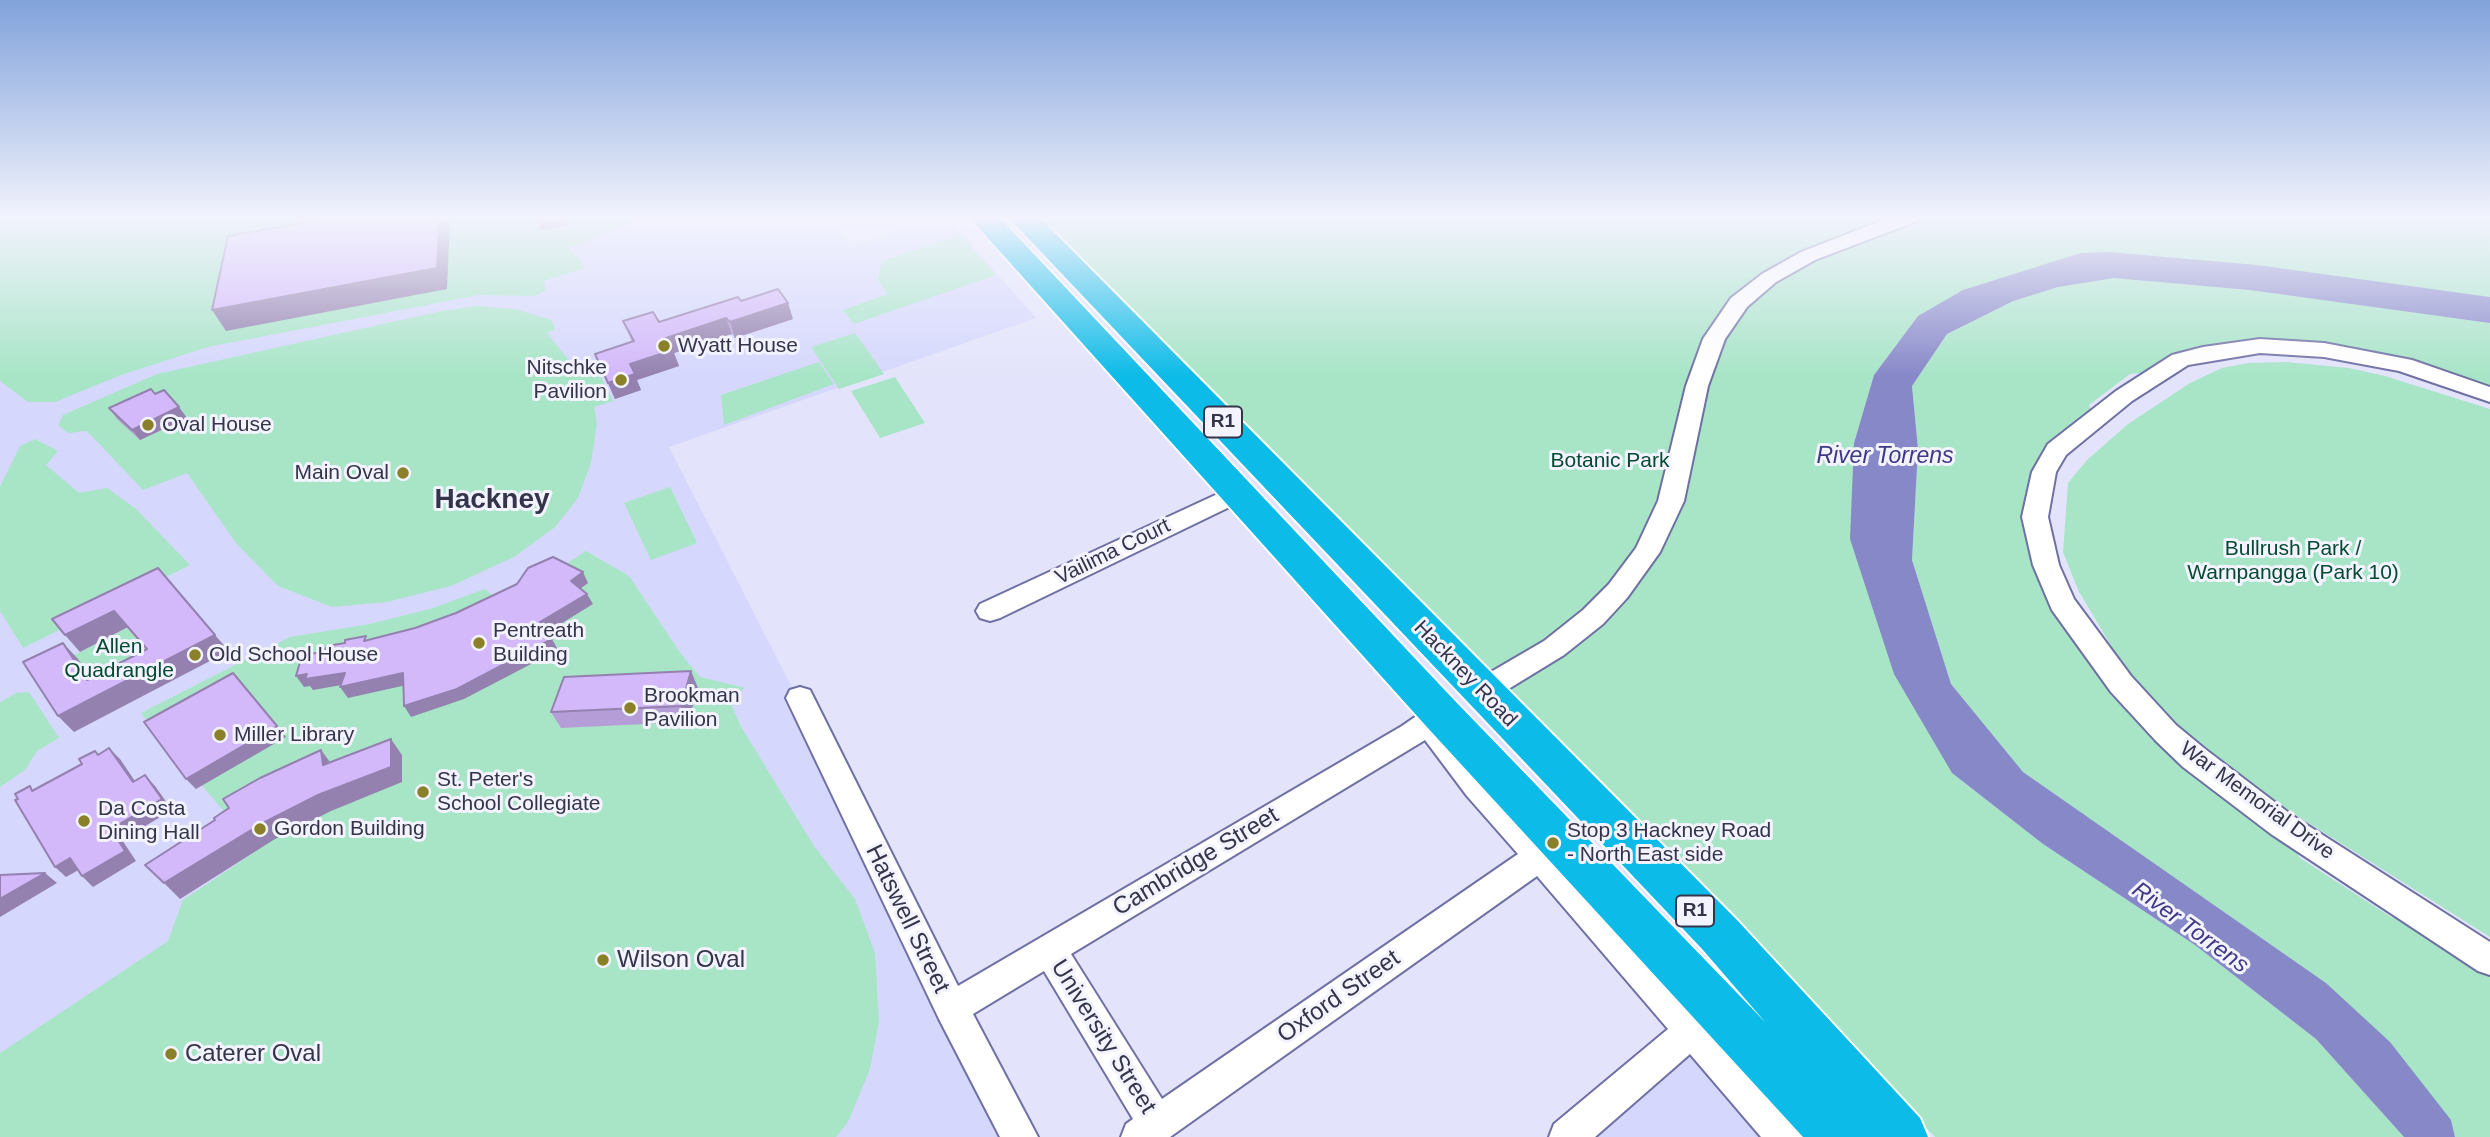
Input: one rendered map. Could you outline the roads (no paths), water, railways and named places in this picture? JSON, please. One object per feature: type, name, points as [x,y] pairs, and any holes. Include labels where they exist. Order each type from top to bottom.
[{"type":"highway","name":"Hackney Road","points":[[1032,270],[1237,493],[1435,719],[1635,920],[1839,1137]]},
{"type":"highway","name":"Hackney Road","points":[[1074,270],[1720,935],[1900,1137]]},
{"type":"highway","points":[[1237,493],[1239,439]]},
{"type":"highway","points":[[1635,920],[1677,893]]},
{"type":"street","points":[[1482,691],[1554,648],[1593,617],[1618,591],[1647,552],[1671,501],[1697,386],[1714,339],[1739,303],[1783,270]]},
{"type":"street","name":"War Memorial Drive","points":[[2490,395],[2404,365],[2324,349],[2260,346],[2180,360],[2124,396],[2057,450],[2045,472],[2035,517],[2046,565],[2062,603],[2120,684],[2166,733],[2194,758],[2282,825],[2490,960]]},
{"type":"street","name":"Vailima Court","points":[[990,611],[1237,493]]},
{"type":"street","name":"Hatswell Street","points":[[800,698],[951,1008],[1020,1137]]},
{"type":"street","name":"Hackney Road","points":[[1435,719],[1478,787],[1690,1032],[1785,1137]]},
{"type":"street","name":"Cambridge Street","points":[[951,1008],[1435,719]]},
{"type":"street","name":"Oxford Street","points":[[1148,1131],[1539,857]]},
{"type":"street","name":"University Street","points":[[1049,949],[1148,1131]]},
{"type":"street","points":[[1567,1137],[1690,1032]]},
{"type":"water","name":"River Torrens","points":[[2027,270],[2294,270],[2490,297],[2490,323],[2250,290],[2114,278],[2058,287],[2013,301],[1947,334],[1912,386],[1918,449],[1912,560],[1951,684],[2023,772],[2326,983],[2390,1042],[2451,1120],[2455,1137],[2404,1137],[2316,1039],[2195,945],[2043,844],[1952,773],[1894,674],[1850,539],[1854,443],[1874,375],[1918,316],[1963,290]]},
{"type":"place","name":"Wyatt House","points":[[664,346]]},
{"type":"place","name":"Nitschke Pavilion","points":[[621,380]]},
{"type":"place","name":"Oval House","points":[[148,425]]},
{"type":"place","name":"Main Oval","points":[[403,473]]},
{"type":"place","name":"Pentreath Building","points":[[479,643]]},
{"type":"place","name":"Old School House","points":[[195,655]]},
{"type":"place","name":"Brookman Pavilion","points":[[630,708]]},
{"type":"place","name":"Miller Library","points":[[220,735]]},
{"type":"place","name":"St. Peter's School Collegiate","points":[[423,792]]},
{"type":"place","name":"Da Costa Dining Hall","points":[[84,821]]},
{"type":"place","name":"Gordon Building","points":[[260,829]]},
{"type":"place","name":"Stop 3 Hackney Road - North East side","points":[[1553,843]]},
{"type":"place","name":"Wilson Oval","points":[[603,960]]},
{"type":"place","name":"Caterer Oval","points":[[171,1054]]},
{"type":"district","name":"Hackney","points":[[492,500]]},
{"type":"park label","name":"Botanic Park","points":[[1610,461]]},
{"type":"park label","name":"Bullrush Park / Warnpangga (Park 10)","points":[[2293,561]]},
{"type":"park label","name":"Allen Quadrangle","points":[[119,659]]}]
